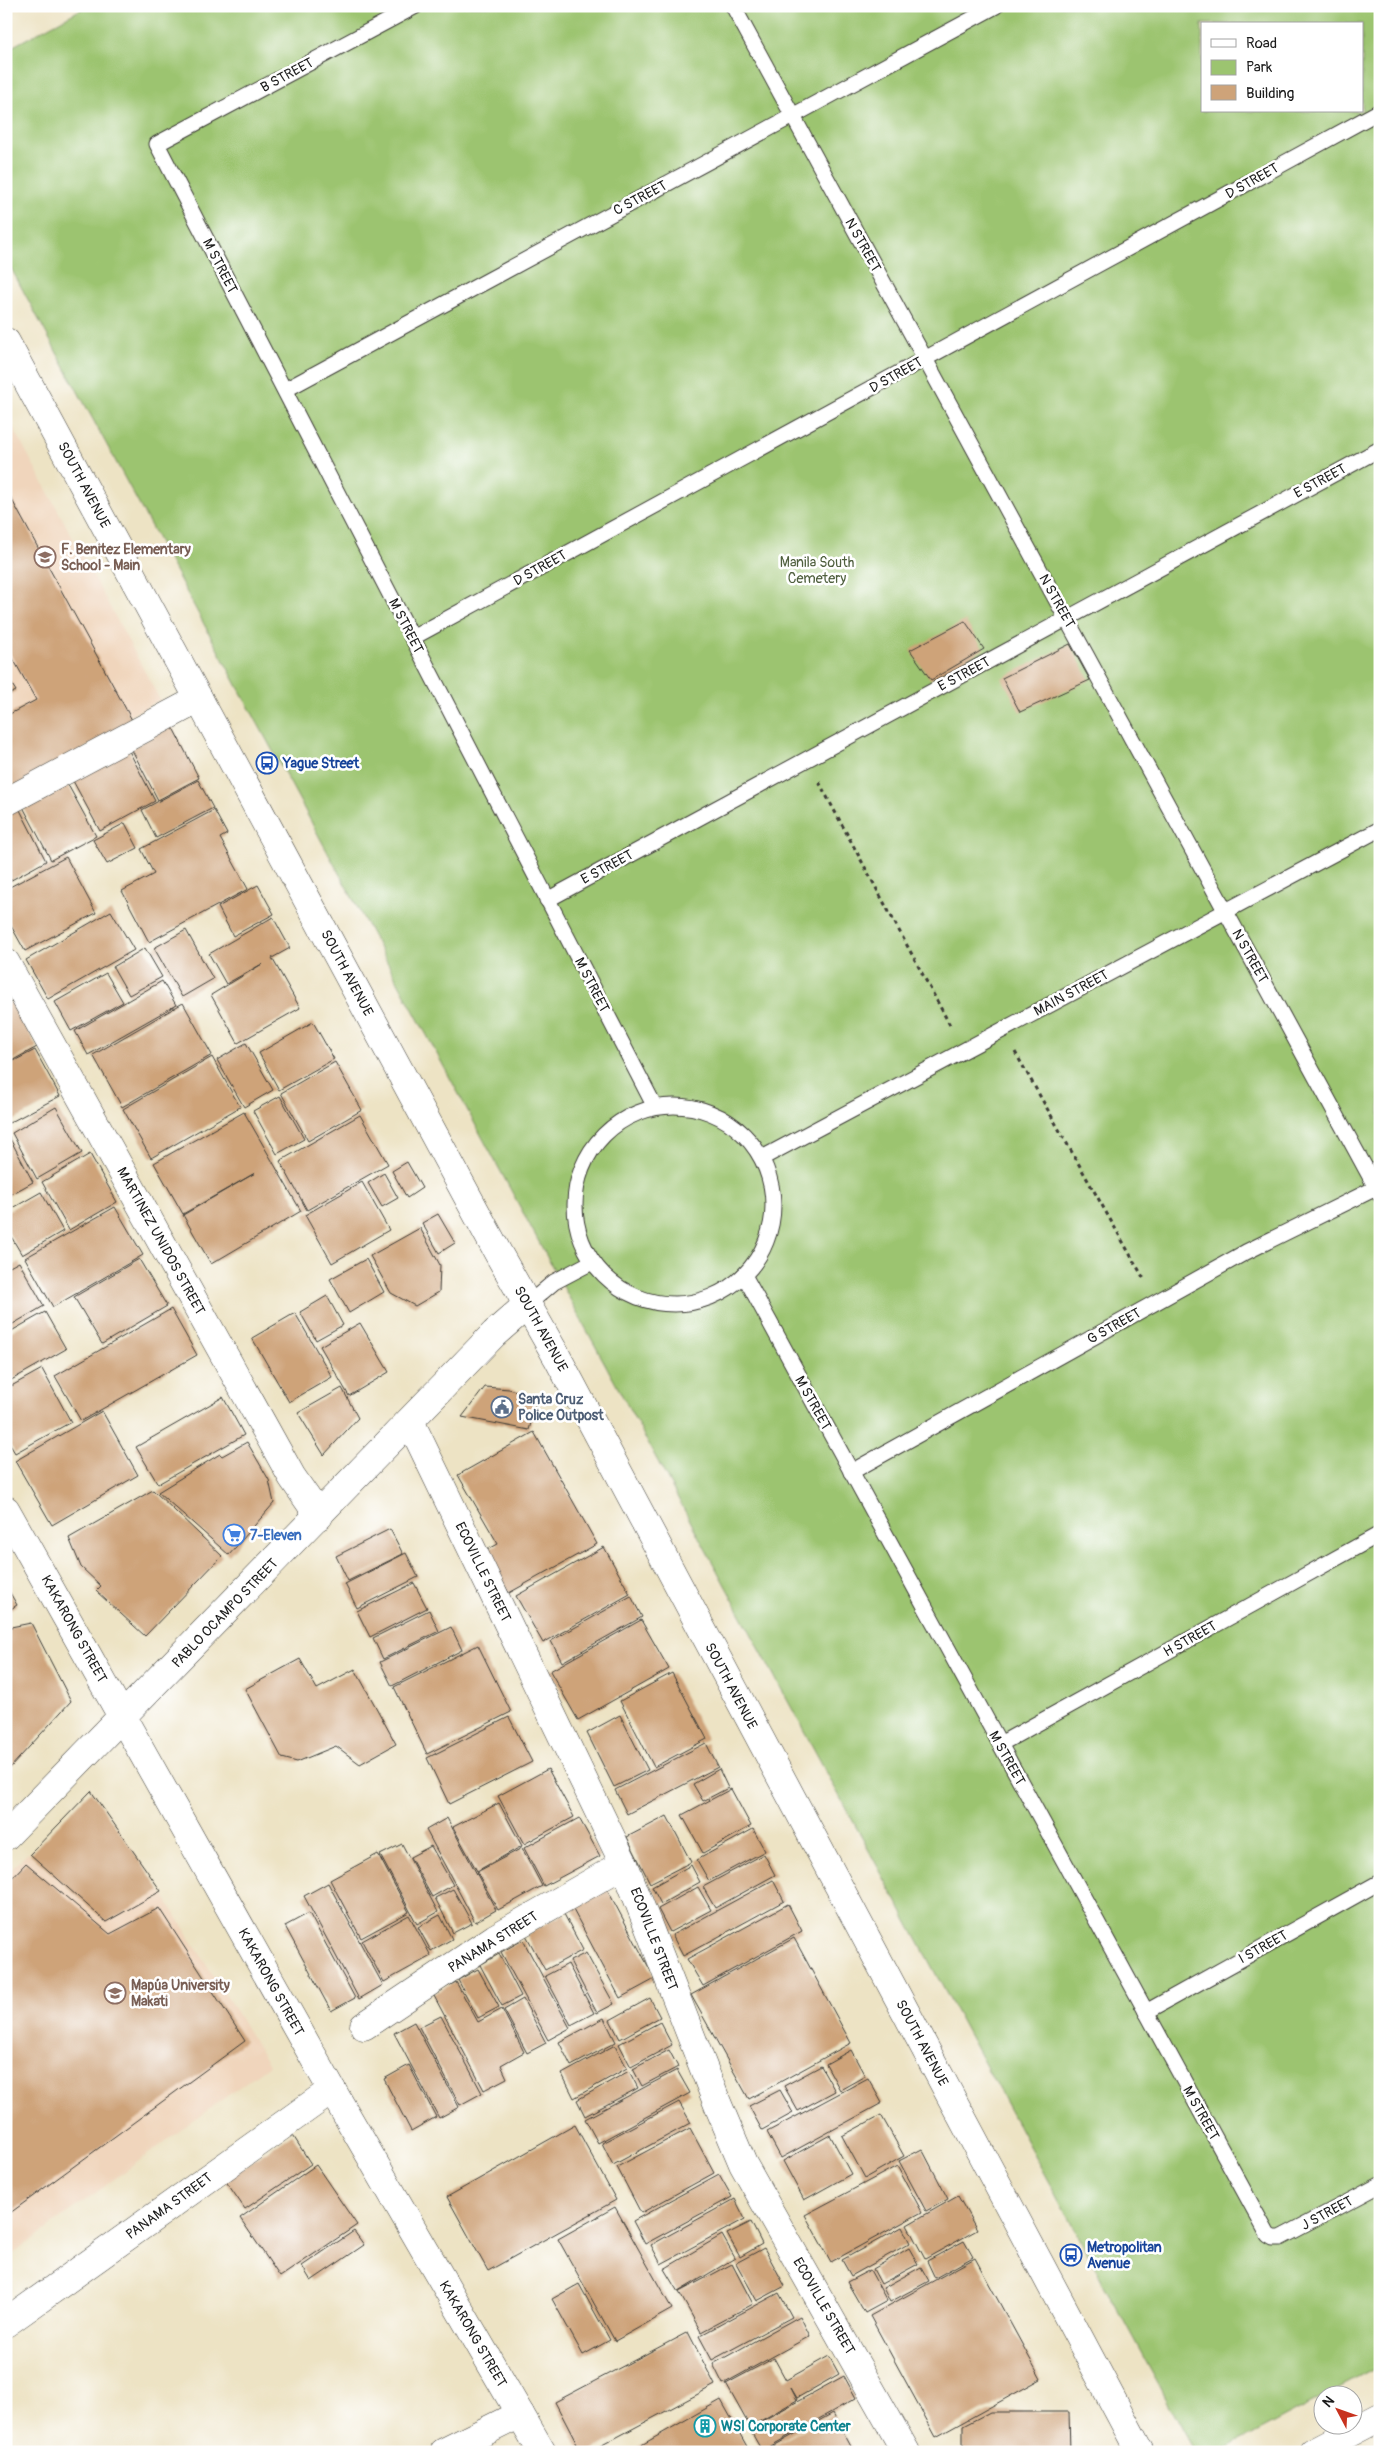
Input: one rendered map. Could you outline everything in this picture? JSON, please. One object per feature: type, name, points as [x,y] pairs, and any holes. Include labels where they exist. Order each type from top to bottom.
[{"type":"street","name":"SOUTH AVENUE","points":[[6,342],[527,1305],[557,1357],[1140,2452]]},
{"type":"street","points":[[6,802],[199,699]]},
{"type":"street","name":"MARTINEZ UNIDOS STREET","points":[[6,963],[292,1477],[320,1516]]},
{"type":"street","name":"PABLO OCAMPO STREET","points":[[6,1836],[320,1516],[494,1334],[527,1305]]},
{"type":"street","name":"ECOVILLE STREET","points":[[410,1421],[624,1864],[743,2164],[906,2452]]},
{"type":"street","name":"KAKARONG STREET","points":[[6,1510],[332,2090],[542,2452]]},
{"type":"street","name":"PANAMA STREET","points":[[364,2026],[495,1938],[624,1864]]},
{"type":"street","name":"PANAMA STREET","points":[[6,2323],[332,2090]]},
{"type":"street","points":[[444,2452],[520,2414]]},
{"type":"street","points":[[1320,2450],[1380,2416]]},
{"type":"lane","name":"B STREET","points":[[157,144],[416,6]]},
{"type":"lane","name":"N STREET","points":[[733,6],[1378,1189]]},
{"type":"lane","name":"C STREET","points":[[284,390],[996,6]]},
{"type":"lane","name":"D STREET","points":[[412,638],[1380,112]]},
{"type":"lane","name":"M STREET","points":[[157,144],[655,1108]]},
{"type":"lane","name":"E STREET","points":[[547,900],[1380,449]]},
{"type":"lane","name":"MAIN STREET","points":[[762,1158],[1380,829]]},
{"type":"lane","points":[[686,1106],[716,1115],[743,1132],[762,1158],[772,1188],[772,1219],[762,1250],[744,1275],[720,1292],[693,1302],[664,1304],[636,1297],[612,1282],[592,1262],[578,1232],[575,1199],[582,1168],[599,1140],[624,1119],[655,1108],[686,1106]]},
{"type":"lane","name":"G STREET","points":[[851,1472],[1246,1252],[1378,1189]]},
{"type":"lane","points":[[527,1305],[554,1282],[592,1262]]},
{"type":"lane","name":"M STREET","points":[[744,1275],[1262,2225],[1273,2238]]},
{"type":"lane","name":"H STREET","points":[[1000,1744],[1380,1534]]},
{"type":"lane","name":"I STREET","points":[[1146,2012],[1380,1882]]},
{"type":"lane","name":"J STREET","points":[[1273,2238],[1280,2238],[1380,2185]]},
{"type":"path","points":[[807,759],[964,1050]]},
{"type":"path","points":[[1002,1030],[1157,1302]]},
{"type":"shaded area","name":"F. Benitez Elementary School - Main","points":[[6,414],[160,700],[6,782]]},
{"type":"shaded area","name":"Mapúa University Makati","points":[[28,1853],[106,1922],[161,1891],[269,2065],[6,2259],[6,1874]]},
{"type":"green space","name":"Manila South Cemetery","points":[[87,6],[1380,6],[1380,2366],[1343,2386],[1314,2386],[1314,2401],[1219,2452],[1195,2452],[6,259],[6,50]]},
{"type":"building","name":"F. Benitez Elementary School - Main","points":[[6,489],[133,722],[6,792],[6,716],[36,700],[6,646]]},
{"type":"building","points":[[965,621],[984,649],[931,680],[910,650]]},
{"type":"building","points":[[1070,644],[1090,680],[1020,712],[1002,678]]},
{"type":"building","points":[[6,675],[16,691],[6,696]]},
{"type":"building","points":[[172,726],[199,778],[158,800],[131,748]]},
{"type":"building","points":[[128,749],[155,801],[100,831],[72,779]]},
{"type":"building","points":[[198,780],[213,808],[156,838],[142,810]]},
{"type":"building","points":[[67,783],[96,836],[51,860],[23,807]]},
{"type":"building","points":[[18,806],[46,861],[6,883],[6,812]]},
{"type":"building","points":[[214,810],[227,834],[220,838],[248,889],[149,942],[122,891],[154,874],[141,849]]},
{"type":"building","points":[[125,823],[138,848],[107,864],[93,840]]},
{"type":"building","points":[[66,857],[96,913],[25,951],[6,917],[6,889]]},
{"type":"building","points":[[258,885],[274,914],[233,936],[218,907]]},
{"type":"building","points":[[111,911],[134,950],[48,999],[26,960]]},
{"type":"building","points":[[273,917],[290,948],[272,958],[300,1008],[238,1043],[211,995],[262,964],[226,984],[209,954]]},
{"type":"building","points":[[186,930],[213,979],[182,997],[154,948]]},
{"type":"building","points":[[145,948],[162,977],[129,995],[113,967]]},
{"type":"building","points":[[106,973],[123,1002],[71,1031],[55,1002]]},
{"type":"building","points":[[162,981],[176,1005],[88,1055],[75,1031]]},
{"type":"building","points":[[12,1002],[37,1047],[6,1064],[6,1005]]},
{"type":"building","points":[[183,1003],[212,1055],[122,1107],[93,1055]]},
{"type":"building","points":[[313,1022],[334,1059],[279,1090],[259,1053]]},
{"type":"building","points":[[246,1043],[273,1090],[244,1107],[217,1060]]},
{"type":"building","points":[[35,1050],[60,1096],[9,1123],[6,1118],[6,1065]]},
{"type":"building","points":[[212,1057],[240,1107],[151,1158],[123,1109]]},
{"type":"building","points":[[335,1062],[362,1110],[308,1141],[281,1093]]},
{"type":"building","points":[[280,1096],[304,1139],[277,1154],[253,1111]]},
{"type":"building","points":[[56,1107],[82,1153],[37,1179],[12,1133]]},
{"type":"building","points":[[244,1112],[301,1211],[211,1264],[183,1215],[255,1173],[183,1214],[154,1163]]},
{"type":"building","points":[[360,1115],[388,1164],[307,1210],[280,1161]]},
{"type":"building","points":[[8,1135],[33,1182],[6,1197],[6,1136]]},
{"type":"building","points":[[90,1154],[117,1202],[69,1230],[42,1182]]},
{"type":"building","points":[[407,1162],[422,1188],[407,1198],[392,1171]]},
{"type":"building","points":[[384,1173],[398,1198],[382,1207],[368,1183]]},
{"type":"building","points":[[362,1182],[389,1230],[332,1263],[305,1215]]},
{"type":"building","points":[[41,1192],[63,1231],[22,1255],[6,1228],[6,1212]]},
{"type":"building","points":[[115,1207],[143,1255],[53,1307],[25,1258]]},
{"type":"building","points":[[438,1214],[455,1243],[439,1253],[422,1223]]},
{"type":"building","points":[[420,1228],[440,1265],[439,1292],[415,1306],[391,1293],[370,1256]]},
{"type":"building","points":[[139,1259],[167,1306],[102,1344],[74,1297]]},
{"type":"building","points":[[366,1259],[384,1292],[349,1313],[330,1279]]},
{"type":"building","points":[[19,1262],[44,1306],[6,1328],[6,1269]]},
{"type":"building","points":[[327,1296],[343,1325],[316,1340],[300,1312]]},
{"type":"building","points":[[171,1309],[197,1355],[81,1421],[55,1376]]},
{"type":"building","points":[[45,1312],[66,1349],[6,1383],[6,1334]]},
{"type":"building","points":[[295,1313],[332,1377],[289,1402],[252,1338]]},
{"type":"building","points":[[360,1323],[389,1372],[349,1396],[320,1346]]},
{"type":"building","points":[[42,1369],[71,1422],[15,1453],[6,1438],[6,1389]]},
{"type":"building","name":"Santa Cruz Police Outpost","points":[[485,1387],[509,1389],[538,1397],[529,1430],[462,1417]]},
{"type":"building","points":[[342,1388],[358,1418],[324,1455],[298,1413]]},
{"type":"building","points":[[223,1397],[244,1435],[158,1484],[136,1447]]},
{"type":"building","points":[[102,1411],[138,1475],[52,1525],[15,1461]]},
{"type":"building","points":[[534,1432],[597,1544],[509,1593],[485,1551],[498,1544],[458,1475]]},
{"type":"building","points":[[247,1442],[269,1480],[274,1503],[229,1555],[158,1492],[220,1454],[222,1456]]},
{"type":"building","points":[[153,1490],[222,1556],[145,1636],[96,1591],[101,1586],[81,1567],[69,1538]]},
{"type":"building","points":[[390,1529],[403,1554],[348,1581],[336,1556]]},
{"type":"building","points":[[604,1547],[630,1594],[543,1643],[516,1596]]},
{"type":"building","points":[[406,1553],[418,1577],[357,1608],[345,1584]]},
{"type":"building","points":[[414,1583],[427,1608],[370,1637],[357,1611]]},
{"type":"building","points":[[6,1586],[17,1605],[6,1612]]},
{"type":"building","points":[[631,1596],[642,1617],[562,1662],[551,1641]]},
{"type":"building","points":[[429,1610],[439,1631],[383,1659],[373,1638]]},
{"type":"building","points":[[641,1620],[669,1669],[578,1720],[550,1671]]},
{"type":"building","points":[[31,1623],[71,1701],[10,1768],[6,1765],[6,1628]]},
{"type":"building","points":[[451,1627],[462,1650],[392,1686],[380,1662]]},
{"type":"building","points":[[478,1645],[511,1712],[427,1754],[394,1687]]},
{"type":"building","points":[[300,1659],[317,1689],[355,1669],[396,1744],[360,1764],[336,1746],[297,1762],[282,1758],[245,1689]]},
{"type":"building","points":[[672,1673],[707,1739],[654,1767],[620,1701]]},
{"type":"building","points":[[620,1715],[648,1770],[614,1787],[587,1733]]},
{"type":"building","points":[[509,1717],[532,1762],[449,1804],[427,1758]]},
{"type":"building","points":[[706,1743],[718,1767],[627,1814],[615,1790]]},
{"type":"building","points":[[548,1769],[574,1817],[524,1844],[498,1796]]},
{"type":"building","points":[[719,1769],[728,1788],[703,1801],[693,1784]]},
{"type":"building","points":[[731,1789],[751,1826],[703,1853],[682,1815]]},
{"type":"building","points":[[91,1791],[161,1891],[106,1922],[30,1854]]},
{"type":"building","points":[[499,1803],[522,1846],[477,1871],[453,1827]]},
{"type":"building","points":[[667,1816],[691,1862],[650,1883],[627,1837]]},
{"type":"building","points":[[447,1818],[496,1910],[475,1922],[426,1830]]},
{"type":"building","points":[[579,1818],[600,1856],[544,1886],[524,1848]]},
{"type":"building","points":[[753,1829],[765,1851],[709,1881],[697,1860]]},
{"type":"building","points":[[402,1844],[438,1912],[417,1924],[380,1855]]},
{"type":"building","points":[[431,1846],[453,1885],[432,1897],[410,1857]]},
{"type":"building","points":[[522,1848],[542,1886],[498,1910],[477,1872]]},
{"type":"building","points":[[378,1854],[409,1912],[361,1938],[330,1880]]},
{"type":"building","points":[[764,1854],[775,1875],[715,1908],[703,1887]]},
{"type":"building","name":"Mapúa University Makati","points":[[26,1863],[110,1934],[159,1908],[245,2041],[6,2216],[6,1884]]},
{"type":"building","points":[[691,1865],[700,1882],[661,1904],[652,1887]]},
{"type":"building","points":[[773,1880],[784,1901],[683,1956],[672,1935]]},
{"type":"building","points":[[328,1883],[383,1985],[359,1999],[304,1896]]},
{"type":"building","points":[[606,1887],[655,1979],[620,1998],[571,1906]]},
{"type":"building","points":[[698,1887],[711,1910],[670,1932],[658,1909]]},
{"type":"building","points":[[453,1889],[472,1923],[453,1933],[435,1898]]},
{"type":"building","points":[[788,1904],[802,1931],[703,1986],[687,1959]]},
{"type":"building","points":[[309,1913],[355,1998],[331,2011],[285,1926]]},
{"type":"building","points":[[564,1914],[583,1950],[545,1970],[526,1935]]},
{"type":"building","points":[[409,1915],[431,1956],[384,1982],[362,1941]]},
{"type":"building","points":[[440,1915],[452,1939],[431,1951],[418,1927]]},
{"type":"building","points":[[794,1938],[851,2043],[749,2099],[691,1995]]},
{"type":"building","points":[[523,1940],[570,2028],[548,2040],[501,1952]]},
{"type":"building","points":[[586,1953],[614,2004],[597,2013],[570,1961]]},
{"type":"building","points":[[499,1954],[521,1996],[502,2006],[480,1965]]},
{"type":"building","points":[[568,1964],[594,2013],[571,2025],[545,1976]]},
{"type":"building","points":[[478,1969],[499,2007],[478,2018],[458,1980]]},
{"type":"building","points":[[456,1982],[478,2022],[502,2009],[524,2052],[501,2065],[507,2078],[484,2090],[433,1994]]},
{"type":"building","points":[[650,1998],[660,2017],[620,2039],[610,2020]]},
{"type":"building","points":[[523,1999],[546,2043],[527,2053],[504,2010]]},
{"type":"building","points":[[441,2016],[482,2093],[460,2105],[419,2027]]},
{"type":"building","points":[[604,2018],[616,2042],[571,2066],[559,2042]]},
{"type":"building","points":[[414,2022],[459,2107],[439,2118],[394,2033]]},
{"type":"building","points":[[660,2022],[672,2045],[631,2067],[619,2044]]},
{"type":"building","points":[[615,2045],[627,2068],[574,2098],[562,2074]]},
{"type":"building","points":[[669,2050],[678,2067],[642,2086],[633,2069]]},
{"type":"building","points":[[851,2050],[865,2076],[840,2090],[826,2064]]},
{"type":"building","points":[[409,2065],[436,2117],[411,2131],[384,2079]]},
{"type":"building","points":[[821,2066],[835,2091],[798,2111],[784,2086]]},
{"type":"building","points":[[677,2070],[690,2093],[598,2143],[585,2119]]},
{"type":"building","points":[[629,2071],[638,2088],[585,2116],[577,2100]]},
{"type":"building","points":[[868,2078],[882,2103],[781,2158],[767,2132]]},
{"type":"building","points":[[780,2090],[793,2113],[762,2130],[749,2106]]},
{"type":"building","points":[[679,2102],[691,2123],[613,2165],[602,2143]]},
{"type":"building","points":[[881,2115],[904,2156],[865,2178],[842,2136]]},
{"type":"building","points":[[575,2125],[616,2200],[488,2271],[447,2197]]},
{"type":"building","points":[[690,2128],[714,2173],[641,2213],[617,2167]]},
{"type":"building","points":[[292,2134],[311,2164],[245,2209],[225,2180]]},
{"type":"building","points":[[830,2135],[851,2174],[804,2200],[783,2161]]},
{"type":"building","points":[[922,2149],[948,2199],[926,2211],[899,2161]]},
{"type":"building","points":[[316,2165],[357,2225],[280,2277],[240,2218]]},
{"type":"building","points":[[897,2166],[922,2212],[831,2262],[805,2215]]},
{"type":"building","points":[[719,2174],[732,2197],[645,2244],[633,2221]]},
{"type":"building","points":[[958,2196],[977,2230],[925,2259],[907,2225]]},
{"type":"building","points":[[735,2199],[745,2219],[661,2264],[651,2245]]},
{"type":"building","points":[[615,2207],[672,2309],[615,2341],[558,2239]]},
{"type":"building","points":[[751,2222],[762,2244],[740,2257],[727,2234]]},
{"type":"building","points":[[902,2227],[910,2243],[851,2276],[842,2260]]},
{"type":"building","points":[[354,2231],[364,2245],[311,2281],[302,2266]]},
{"type":"building","points":[[722,2235],[735,2258],[678,2292],[664,2269]]},
{"type":"building","points":[[964,2241],[973,2257],[935,2278],[927,2261]]},
{"type":"building","points":[[764,2248],[785,2286],[757,2301],[736,2263]]},
{"type":"building","points":[[909,2248],[918,2264],[881,2284],[873,2269]]},
{"type":"building","points":[[975,2258],[1041,2379],[936,2437],[870,2316]]},
{"type":"building","points":[[732,2264],[753,2304],[701,2332],[679,2292]]},
{"type":"building","points":[[921,2267],[929,2281],[890,2302],[883,2288]]},
{"type":"building","points":[[870,2270],[887,2301],[865,2313],[847,2282]]},
{"type":"building","points":[[579,2284],[610,2340],[583,2355],[552,2299]]},
{"type":"building","points":[[779,2293],[792,2317],[712,2360],[699,2336]]},
{"type":"building","points":[[800,2316],[810,2336],[723,2384],[713,2364]]},
{"type":"building","points":[[688,2332],[715,2385],[589,2452],[581,2452],[555,2402]]},
{"type":"building","points":[[829,2356],[839,2374],[797,2398],[791,2388],[797,2400],[750,2427],[726,2384],[774,2358],[786,2380]]},
{"type":"building","points":[[844,2376],[856,2398],[762,2451],[749,2428]]},
{"type":"building","name":"WSI Corporate Center","points":[[721,2400],[750,2452],[629,2452]]},
{"type":"building","points":[[990,2412],[1069,2412],[1070,2452],[963,2452],[963,2426]]},
{"type":"building","points":[[833,2413],[854,2452],[769,2452],[768,2449]]},
{"type":"place","name":"F. Benitez Elementary School - Main","points":[[45,557]]},
{"type":"place","name":"Yague Street","points":[[267,763]]},
{"type":"place","name":"Santa Cruz Police Outpost","points":[[502,1407]]},
{"type":"place","name":"7-Eleven","points":[[234,1535]]},
{"type":"place","name":"Mapúa University Makati","points":[[115,1993]]},
{"type":"place","name":"Metropolitan Avenue","points":[[1071,2255]]},
{"type":"place","name":"WSI Corporate Center","points":[[705,2426]]}]
